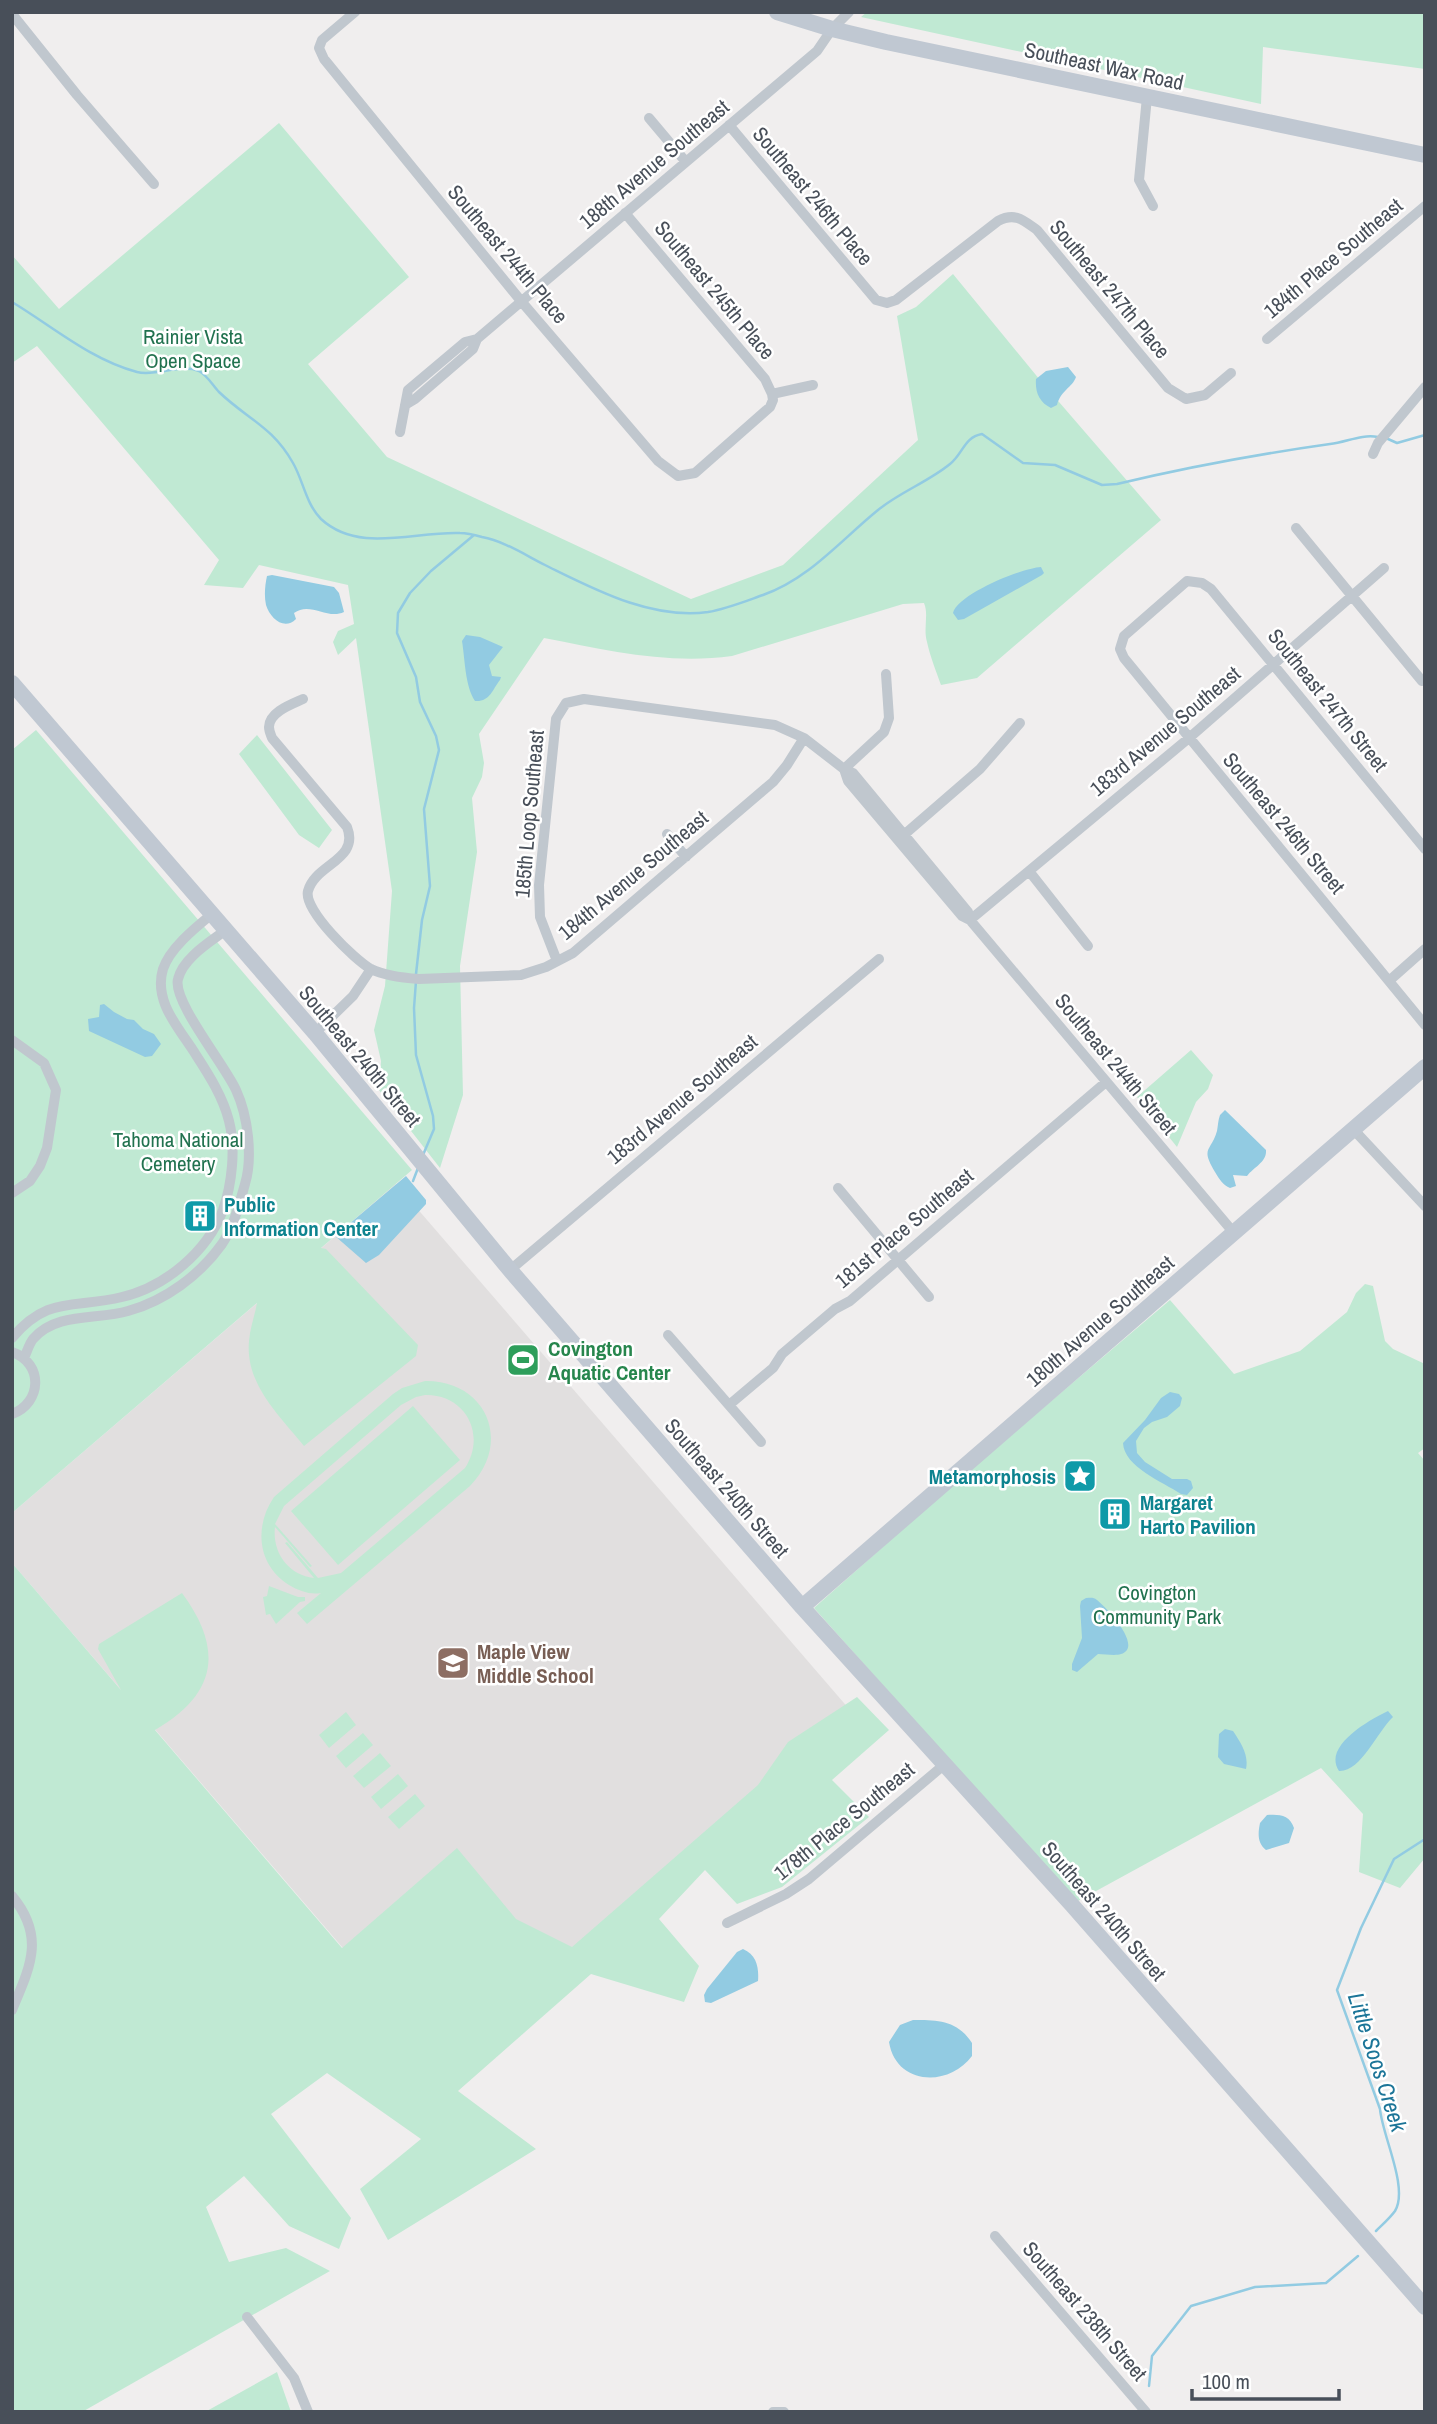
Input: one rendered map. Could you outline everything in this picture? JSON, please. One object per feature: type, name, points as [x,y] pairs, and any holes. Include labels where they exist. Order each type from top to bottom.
[{"type":"main road","name":"Southeast Wax Road","points":[[777,12],[832,29],[1425,155]]},
{"type":"main road","name":"Southeast 240th Street","points":[[12,683],[315,1033],[510,1270],[802,1607],[946,1764],[1425,2307]]},
{"type":"main road","name":"180th Avenue Southeast","points":[[802,1607],[1425,1067]]},
{"type":"street","name":"Southeast 244th Place","points":[[355,12],[323,40],[318,48],[324,59],[521,301],[658,461],[678,476],[688,475],[704,465],[770,407],[772,394]]},
{"type":"street","name":"188th Avenue Southeast","points":[[400,432],[405,405],[473,349],[477,339],[521,301],[817,51],[832,29],[849,12]]},
{"type":"street","points":[[12,14],[154,184]]},
{"type":"street","points":[[1146,97],[1139,180],[1153,206]]},
{"type":"street","points":[[649,118],[686,162]]},
{"type":"street","name":"Southeast 246th Place","points":[[729,125],[876,300],[887,303],[896,300],[998,222],[1008,216],[1020,218]]},
{"type":"street","name":"184th Place Southeast","points":[[1267,339],[1425,206]]},
{"type":"street","name":"Southeast 245th Place","points":[[625,213],[765,379],[772,394]]},
{"type":"street","name":"Southeast 247th Place","points":[[1020,218],[1037,230],[1168,388],[1186,398],[1205,395],[1231,373]]},
{"type":"street","points":[[772,394],[813,385]]},
{"type":"street","points":[[1373,454],[1378,443],[1425,387]]},
{"type":"street","points":[[1297,528],[1422,681]]},
{"type":"street","name":"183rd Avenue Southeast","points":[[970,920],[1189,738],[1384,568]]},
{"type":"street","name":"Southeast 246th Street","points":[[1197,581],[1187,581],[1124,636],[1121,644],[1124,658],[1425,1025]]},
{"type":"street","name":"Southeast 247th Street","points":[[1197,581],[1210,589],[1425,849]]},
{"type":"street","points":[[844,769],[884,732],[888,718],[887,674]]},
{"type":"street","points":[[303,699],[286,706],[272,719],[269,727],[272,738],[347,827],[350,839],[344,853],[320,874],[307,894],[311,908],[334,936],[371,969],[353,996],[315,1033]]},
{"type":"street","name":"185th Loop Southeast","points":[[557,961],[540,916],[539,885],[556,719],[566,703],[584,699],[775,725],[804,738]]},
{"type":"street","points":[[901,838],[980,769],[1020,723]]},
{"type":"street","name":"Southeast 244th Street","points":[[804,738],[839,763],[848,781],[901,838],[962,916],[970,920],[1234,1233]]},
{"type":"street","name":"184th Avenue Southeast","points":[[371,969],[403,978],[419,979],[505,977],[533,972],[557,961],[585,944],[773,782],[804,738]]},
{"type":"street","points":[[667,834],[687,857]]},
{"type":"street","points":[[1029,871],[1088,946]]},
{"type":"street","points":[[12,1338],[38,1313],[59,1305],[122,1297],[147,1289],[167,1277],[187,1260],[215,1225],[223,1209],[231,1178],[229,1121],[216,1089],[171,1018],[160,983],[164,967],[186,938],[212,914]]},
{"type":"street","points":[[24,1358],[32,1340],[56,1322],[128,1311],[152,1302],[181,1285],[205,1264],[223,1242],[247,1177],[245,1118],[237,1091],[183,1004],[177,988],[178,977],[184,965],[226,930]]},
{"type":"street","points":[[186,938],[198,953]]},
{"type":"street","points":[[1390,980],[1425,950]]},
{"type":"street","name":"183rd Avenue Southeast","points":[[510,1270],[879,958]]},
{"type":"street","points":[[12,1041],[44,1063],[55,1090],[47,1148],[40,1166],[30,1181],[12,1193]]},
{"type":"street","points":[[195,1052],[208,1042]]},
{"type":"street","name":"181st Place Southeast","points":[[729,1405],[773,1368],[782,1354],[835,1310],[850,1301],[1106,1082]]},
{"type":"street","points":[[1353,1129],[1425,1206]]},
{"type":"street","points":[[838,1188],[929,1297]]},
{"type":"street","points":[[668,1335],[761,1442]]},
{"type":"street","points":[[12,1352],[24,1358],[34,1372],[36,1389],[28,1405],[12,1414]]},
{"type":"street","name":"178th Place Southeast","points":[[727,1923],[786,1894],[808,1879],[946,1764]]},
{"type":"street","points":[[12,1896],[27,1919],[33,1952],[12,2010]]},
{"type":"street","name":"Southeast 238th Street","points":[[995,2236],[1146,2412]]},
{"type":"street","points":[[247,2317],[290,2371],[308,2412]]},
{"type":"street","points":[[773,2412],[784,2412]]},
{"type":"shaded area","name":"Maple View Middle School","points":[[396,1184],[850,1710],[447,2069],[12,1563],[12,1513]]},
{"type":"green space","points":[[867,12],[1425,12],[1425,69],[1263,47],[1261,104],[861,17]]},
{"type":"green space","name":"Rainier Vista Open Space","points":[[279,123],[409,277],[308,364],[387,457],[691,599],[783,565],[918,440],[897,316],[916,307],[953,274],[1161,520],[977,678],[941,685],[927,642],[924,603],[903,604],[732,656],[684,659],[637,655],[544,638],[479,734],[484,763],[482,777],[472,798],[477,852],[460,966],[463,1095],[440,1168],[379,1090],[381,1061],[374,1030],[385,986],[392,891],[356,638],[338,655],[333,642],[338,631],[354,624],[348,585],[259,565],[243,588],[204,585],[219,560],[37,346],[12,363],[12,255],[59,309]]},
{"type":"green space","name":"Tahoma National Cemetery","points":[[36,730],[412,1170],[321,1248],[326,1249],[418,1345],[416,1356],[304,1446],[266,1398],[252,1371],[249,1341],[257,1303],[12,1513],[12,750]]},
{"type":"green space","points":[[257,735],[332,830],[319,848],[299,835],[239,754]]},
{"type":"green space","points":[[1191,1050],[1213,1075],[1208,1089],[1196,1102],[1177,1147],[1137,1097]]},
{"type":"green space","name":"Covington Community Park","points":[[1365,1284],[1373,1286],[1385,1341],[1393,1349],[1425,1364],[1425,1448],[1418,1453],[1425,1461],[1425,1858],[1400,1888],[1359,1872],[1363,1814],[1321,1768],[1076,1902],[814,1608],[948,1489],[1170,1300],[1234,1374],[1300,1351],[1347,1312],[1356,1293]]},
{"type":"green space","points":[[425,1381],[446,1383],[464,1391],[477,1402],[491,1433],[490,1451],[483,1469],[470,1486],[307,1624],[297,1613],[321,1593],[309,1593],[293,1587],[278,1577],[270,1567],[262,1544],[263,1520],[274,1497],[402,1388]],"holes":[[[439,1396],[461,1409],[473,1430],[474,1442],[465,1468],[341,1573],[318,1578],[287,1542],[285,1543],[314,1578],[289,1567],[276,1545],[275,1527],[310,1567],[312,1566],[275,1524],[284,1506],[401,1405],[416,1397]]]},
{"type":"green space","points":[[413,1406],[460,1460],[338,1565],[291,1511]]},
{"type":"green space","points":[[12,1563],[121,1690],[98,1649],[99,1644],[182,1593],[204,1633],[208,1669],[202,1686],[191,1701],[176,1716],[155,1730],[342,1948],[457,1848],[516,1919],[572,1947],[758,1785],[788,1742],[857,1697],[889,1730],[832,1780],[869,1817],[782,1887],[737,1904],[705,1870],[659,1919],[699,1966],[684,2002],[591,1974],[458,2091],[536,2149],[388,2240],[360,2189],[421,2139],[327,2073],[271,2114],[351,2218],[339,2249],[289,2226],[244,2176],[206,2207],[229,2262],[286,2248],[330,2271],[82,2412],[12,2412]]},
{"type":"green space","points":[[269,1586],[305,1597],[305,1601],[300,1602],[276,1624],[270,1614],[266,1615],[263,1597],[267,1596]]},
{"type":"green space","points":[[346,1712],[356,1725],[329,1748],[319,1735]]},
{"type":"green space","points":[[363,1733],[373,1745],[346,1768],[336,1756]]},
{"type":"green space","points":[[380,1753],[391,1766],[364,1788],[353,1776]]},
{"type":"green space","points":[[398,1774],[408,1786],[381,1809],[371,1797]]},
{"type":"green space","points":[[415,1794],[425,1806],[399,1829],[388,1817]]},
{"type":"green space","points":[[277,2372],[291,2412],[205,2412]]},
{"type":"water","points":[[1068,367],[1076,377],[1057,405],[1051,408],[1043,403],[1039,396],[1036,379],[1046,371]]},
{"type":"water","points":[[1041,567],[1044,573],[1042,575],[964,619],[958,620],[953,613],[957,606],[978,590],[1006,577]]},
{"type":"water","points":[[267,576],[334,587],[339,593],[344,612],[331,614],[306,609],[294,613],[296,619],[287,624],[278,621],[265,602]]},
{"type":"water","points":[[466,635],[480,637],[503,647],[489,665],[492,676],[501,677],[500,680],[490,695],[480,701],[475,701],[467,680],[462,641]]},
{"type":"water","points":[[104,1004],[154,1034],[161,1044],[152,1056],[145,1057],[89,1031],[88,1019],[99,1017],[100,1005]]},
{"type":"water","points":[[1225,1110],[1266,1150],[1262,1161],[1247,1176],[1233,1175],[1236,1186],[1230,1188],[1218,1177],[1207,1154],[1215,1138],[1220,1115]]},
{"type":"water","points":[[406,1176],[426,1200],[426,1204],[379,1255],[366,1263],[335,1236]]},
{"type":"water","points":[[1170,1392],[1179,1394],[1182,1398],[1180,1406],[1167,1417],[1144,1428],[1136,1441],[1137,1453],[1145,1462],[1172,1479],[1191,1481],[1193,1488],[1187,1495],[1137,1467],[1125,1452],[1123,1443],[1161,1398]]},
{"type":"water","points":[[1086,1598],[1096,1599],[1108,1610],[1121,1627],[1128,1644],[1127,1650],[1121,1654],[1098,1654],[1077,1672],[1072,1670],[1072,1664],[1082,1638],[1080,1606],[1081,1601]]},
{"type":"water","points":[[1388,1711],[1393,1717],[1362,1758],[1347,1770],[1339,1771],[1337,1752],[1343,1743],[1361,1727]]},
{"type":"water","points":[[1225,1729],[1233,1731],[1241,1745],[1246,1769],[1224,1764],[1218,1757],[1219,1734]]},
{"type":"water","points":[[1267,1815],[1280,1815],[1290,1820],[1294,1828],[1289,1843],[1266,1850],[1263,1847],[1259,1830],[1260,1823]]},
{"type":"water","points":[[743,1949],[756,1962],[758,1981],[711,2003],[705,2002],[707,1989],[737,1952]]},
{"type":"water","points":[[913,2020],[939,2021],[960,2030],[972,2043],[972,2056],[962,2066],[937,2077],[912,2074],[902,2067],[894,2056],[889,2042],[900,2025]]},
{"type":"waterway","points":[[12,302],[88,351],[120,367],[144,373],[184,368],[202,373],[229,401],[277,440],[293,463],[316,513],[336,530],[352,536],[370,538],[463,533],[490,539],[603,593],[665,611],[715,611],[780,588],[810,569],[887,504],[950,464],[967,442],[982,434],[1023,463],[1055,465],[1102,485],[1360,437],[1378,437]]},
{"type":"waterway","points":[[1388,439],[1397,443],[1425,435]]},
{"type":"waterway","points":[[416,974],[422,920],[430,886],[424,809],[439,750],[436,736],[420,702],[416,677],[397,633],[398,613],[410,593],[431,571],[474,535]]},
{"type":"waterway","points":[[416,981],[416,1055],[433,1116],[434,1129],[423,1155]]},
{"type":"waterway","points":[[413,1181],[418,1168]]},
{"type":"waterway","name":"Little Soos Creek","points":[[1376,2231],[1395,2211],[1399,2189],[1397,2175],[1380,2109],[1337,1990],[1361,1928],[1394,1859],[1425,1839]]},
{"type":"waterway","name":"Little Soos Creek","points":[[1149,2386],[1152,2356],[1191,2306],[1255,2287],[1326,2283],[1358,2256]]},
{"type":"place","name":"Public Information Center","points":[[200,1216]]},
{"type":"place","name":"Covington Aquatic Center","points":[[523,1360]]},
{"type":"place","name":"Metamorphosis","points":[[1080,1476]]},
{"type":"place","name":"Margaret Harto Pavilion","points":[[1115,1514]]},
{"type":"place","name":"Maple View Middle School","points":[[453,1663]]}]
